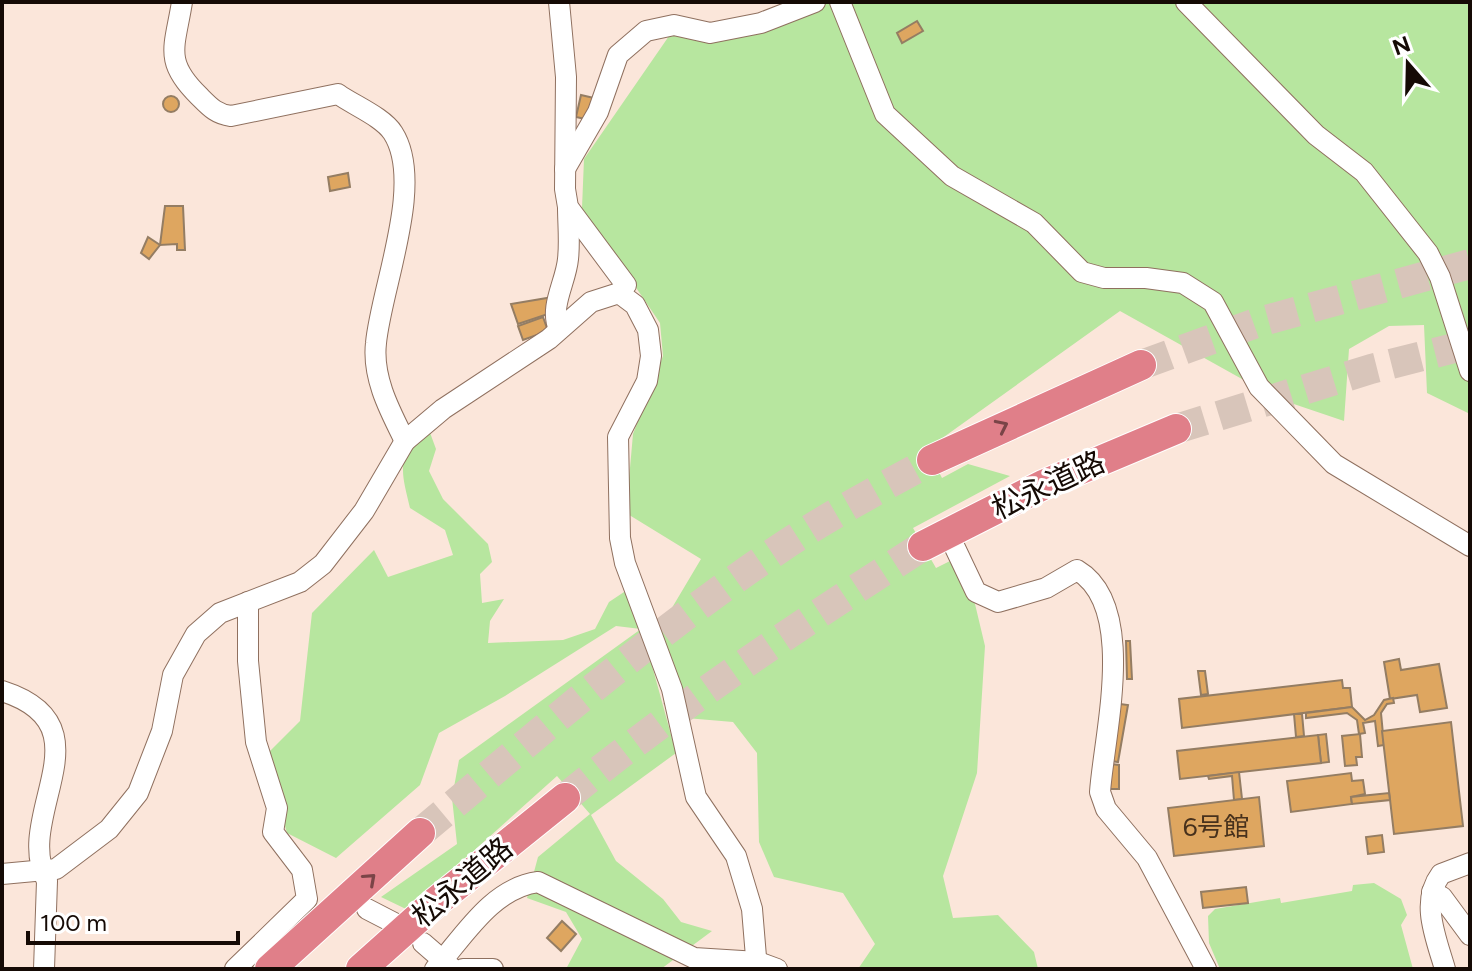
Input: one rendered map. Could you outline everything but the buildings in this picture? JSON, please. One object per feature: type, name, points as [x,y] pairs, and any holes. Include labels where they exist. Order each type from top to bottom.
[{"type":"highway","points":[[932,460],[1141,365]]},
{"type":"highway","name":"松永道路","points":[[936,540],[1043,485],[1176,429]]},
{"type":"highway","name":"松永道路","points":[[361,969],[436,902],[565,798]]},
{"type":"highway","name":"松永道路","points":[[270,969],[420,833]]},
{"type":"street","points":[[182,2],[173,58],[180,77],[217,114],[231,116],[338,94],[392,131],[401,154],[403,219],[375,345],[382,395],[405,441]]},
{"type":"street","points":[[559,2],[566,77],[568,262],[558,298],[556,322],[559,329]]},
{"type":"street","points":[[565,169],[598,112],[618,55],[646,31],[674,25],[710,33],[761,23],[815,2]]},
{"type":"street","points":[[840,2],[885,114],[952,176],[1034,223],[1082,272],[1104,278],[1146,278],[1183,283],[1213,302],[1259,387],[1334,464],[1470,546]]},
{"type":"street","points":[[1186,2],[1316,135],[1364,172],[1428,253],[1440,277],[1470,371]]},
{"type":"street","points":[[2,874],[56,869],[109,829],[138,793],[162,731],[173,675],[196,634],[220,613],[300,582],[323,564],[364,511],[405,441],[443,409],[559,329],[591,302],[619,293],[626,285],[568,207]]},
{"type":"street","points":[[619,293],[635,305],[642,317],[648,330],[651,356],[647,381],[618,437],[620,538],[625,563],[672,689],[696,797],[736,856],[752,909],[757,965]]},
{"type":"street","points":[[936,540],[976,592],[998,602],[1046,588],[1077,570],[1103,601],[1111,634],[1114,672],[1100,792],[1106,809],[1147,858],[1206,969]]},
{"type":"street","points":[[235,969],[315,901],[302,870],[273,832],[277,808],[256,742],[248,661],[248,602]]},
{"type":"street","points":[[2,691],[39,708],[53,729],[57,753],[41,835],[42,871],[47,881],[44,969]]},
{"type":"street","points":[[1445,969],[1430,907],[1432,892],[1441,874],[1470,863]]},
{"type":"street","points":[[423,943],[442,967],[455,939],[516,885],[538,882],[694,958],[777,969]]},
{"type":"street","points":[[1432,892],[1442,897],[1470,935]]},
{"type":"street","points":[[367,909],[398,925]]},
{"type":"street","points":[[463,969],[493,969]]},
{"type":"green space","points":[[787,2],[1470,2],[1470,414],[1427,393],[1424,325],[1389,326],[1349,349],[1344,421],[1276,398],[1120,311],[927,449],[942,478],[968,464],[1010,476],[913,528],[936,568],[950,561],[975,604],[985,646],[977,773],[943,876],[953,918],[998,915],[1034,952],[1038,969],[858,969],[875,944],[843,893],[774,877],[759,842],[757,753],[733,722],[686,718],[657,633],[701,559],[626,513],[633,434],[663,356],[660,323],[582,208],[584,159],[669,36],[734,37]]},
{"type":"green space","points":[[429,430],[436,449],[429,471],[443,499],[488,544],[492,562],[480,574],[482,603],[504,599],[490,621],[488,643],[563,640],[595,629],[609,602],[627,590],[642,629],[676,753],[591,815],[616,861],[663,899],[681,922],[712,931],[661,969],[566,969],[582,939],[566,912],[527,898],[538,857],[590,814],[557,776],[408,910],[381,897],[457,844],[452,798],[459,760],[641,629],[616,626],[505,696],[439,733],[420,785],[336,858],[287,833],[265,756],[300,721],[312,613],[374,550],[388,577],[453,555],[445,530],[410,508],[404,483],[403,464],[406,456]]},
{"type":"green space","points":[[1374,883],[1401,899],[1407,915],[1401,925],[1413,969],[1220,969],[1209,943],[1208,916],[1215,909],[1280,898],[1281,903],[1352,891],[1353,885]]},
{"type":"tunnel","points":[[1141,365],[1259,322],[1470,264]]},
{"type":"tunnel","points":[[1176,429],[1371,369],[1470,344]]},
{"type":"tunnel","points":[[420,833],[686,615],[816,525],[932,460]]},
{"type":"tunnel","points":[[565,798],[740,667],[923,546]]}]
